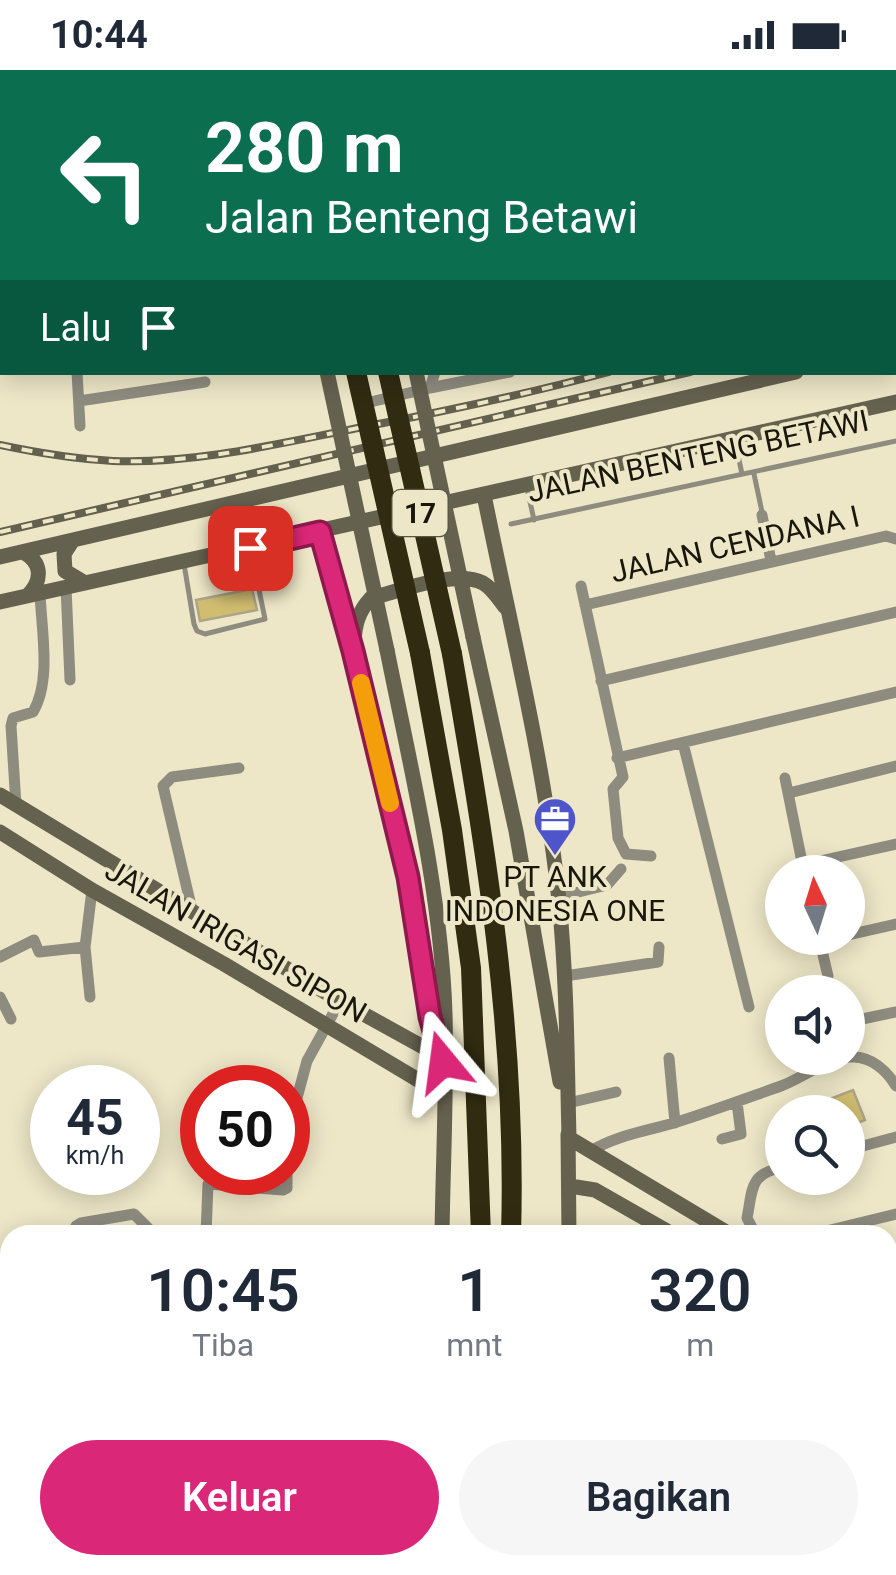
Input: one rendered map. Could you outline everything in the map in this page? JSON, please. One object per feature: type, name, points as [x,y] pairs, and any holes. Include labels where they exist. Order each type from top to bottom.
[{"type":"highway","name":"17","points":[[357,375],[420,653],[452,830],[471,968],[481,1225]]},
{"type":"highway","name":"17","points":[[389,375],[452,654],[491,894],[511,1080],[511,1225]]},
{"type":"main road","points":[[328,375],[387,650],[432,890],[445,1015],[442,1225]]},
{"type":"main road","points":[[417,375],[516,831],[569,1142]]},
{"type":"main road","name":"JALAN BENTENG BETAWI","points":[[0,557],[783,375]]},
{"type":"main road","name":"JALAN BENTENG BETAWI","points":[[0,602],[896,402]]},
{"type":"main road","points":[[484,495],[528,712],[558,897],[565,976],[570,1225]]},
{"type":"main road","points":[[320,532],[408,877],[430,1017],[443,1058]]},
{"type":"main road","points":[[73,540],[64,554],[65,571],[85,583]]},
{"type":"main road","points":[[22,552],[34,558],[40,575],[34,594]]},
{"type":"main road","points":[[353,651],[356,622],[371,598],[454,578],[471,578],[487,585],[507,609]]},
{"type":"main road","name":"JALAN IRIGASI SIPON","points":[[0,796],[339,1002],[443,1058]]},
{"type":"main road","points":[[10,835],[24,812]]},
{"type":"main road","name":"JALAN IRIGASI SIPON","points":[[10,835],[92,890],[445,1094]]},
{"type":"main road","points":[[569,1142],[715,1225]]},
{"type":"main road","points":[[570,1180],[656,1225]]},
{"type":"street","points":[[77,375],[80,426]]},
{"type":"street","points":[[430,388],[434,375]]},
{"type":"street","points":[[366,404],[495,375]]},
{"type":"street","points":[[79,401],[205,382]]},
{"type":"street","points":[[762,515],[771,561]]},
{"type":"street","name":"JALAN CENDANA I","points":[[585,605],[886,536],[896,539]]},
{"type":"street","points":[[580,586],[622,777],[614,789],[622,850],[626,854],[651,856]]},
{"type":"street","points":[[66,587],[70,680]]},
{"type":"street","points":[[24,812],[11,726],[14,718],[33,712],[37,706],[43,668],[34,594]]},
{"type":"street","points":[[601,682],[896,612]]},
{"type":"street","points":[[617,758],[896,692]]},
{"type":"street","points":[[683,743],[750,1007]]},
{"type":"street","points":[[789,793],[896,766]]},
{"type":"street","points":[[192,910],[164,786],[172,777],[239,768]]},
{"type":"street","points":[[786,778],[800,855]]},
{"type":"street","points":[[855,855],[896,844]]},
{"type":"street","points":[[558,897],[607,885],[621,870]]},
{"type":"street","points":[[90,997],[85,947],[92,890]]},
{"type":"street","points":[[865,932],[896,924]]},
{"type":"street","points":[[0,957],[34,940],[39,952],[85,947]]},
{"type":"street","points":[[565,976],[658,962],[659,948]]},
{"type":"street","points":[[0,997],[10,1019]]},
{"type":"street","points":[[306,1065],[339,1002]]},
{"type":"street","points":[[865,1018],[896,1012]]},
{"type":"street","points":[[589,1152],[628,1135],[675,1123],[795,1081],[842,1058],[855,1056],[872,1061],[896,1086]]},
{"type":"street","points":[[669,1058],[675,1123]]},
{"type":"street","points":[[568,1103],[616,1092]]},
{"type":"street","points":[[722,1139],[741,1134],[736,1102]]},
{"type":"street","points":[[865,1145],[896,1137]]},
{"type":"street","points":[[751,1225],[747,1218],[754,1184],[765,1171]]},
{"type":"street","points":[[206,1225],[208,1195]]},
{"type":"street","points":[[78,1225],[134,1214],[145,1225]]},
{"type":"street","points":[[851,1225],[896,1214]]},
{"type":"lane","points":[[734,438],[742,475]]},
{"type":"lane","name":"JALAN BENTENG BETAWI","points":[[511,524],[896,441]]},
{"type":"lane","points":[[754,472],[762,515]]},
{"type":"lane","points":[[526,485],[534,520]]},
{"type":"lane","points":[[184,563],[194,624],[200,633],[261,622],[266,616],[250,548]]},
{"type":"building","points":[[252,589],[257,610],[200,621],[196,600]]},
{"type":"railway","points":[[0,445],[113,461],[207,456],[456,408],[598,375]]},
{"type":"railway","points":[[0,532],[677,375]]},
{"type":"slow traffic","points":[[361,683],[390,803]]},
{"type":"place","name":"PT ANK INDONESIA ONE","points":[[555,857]]},
{"type":"route","points":[[250,548],[320,532],[408,877],[430,1017],[443,1062]]}]
